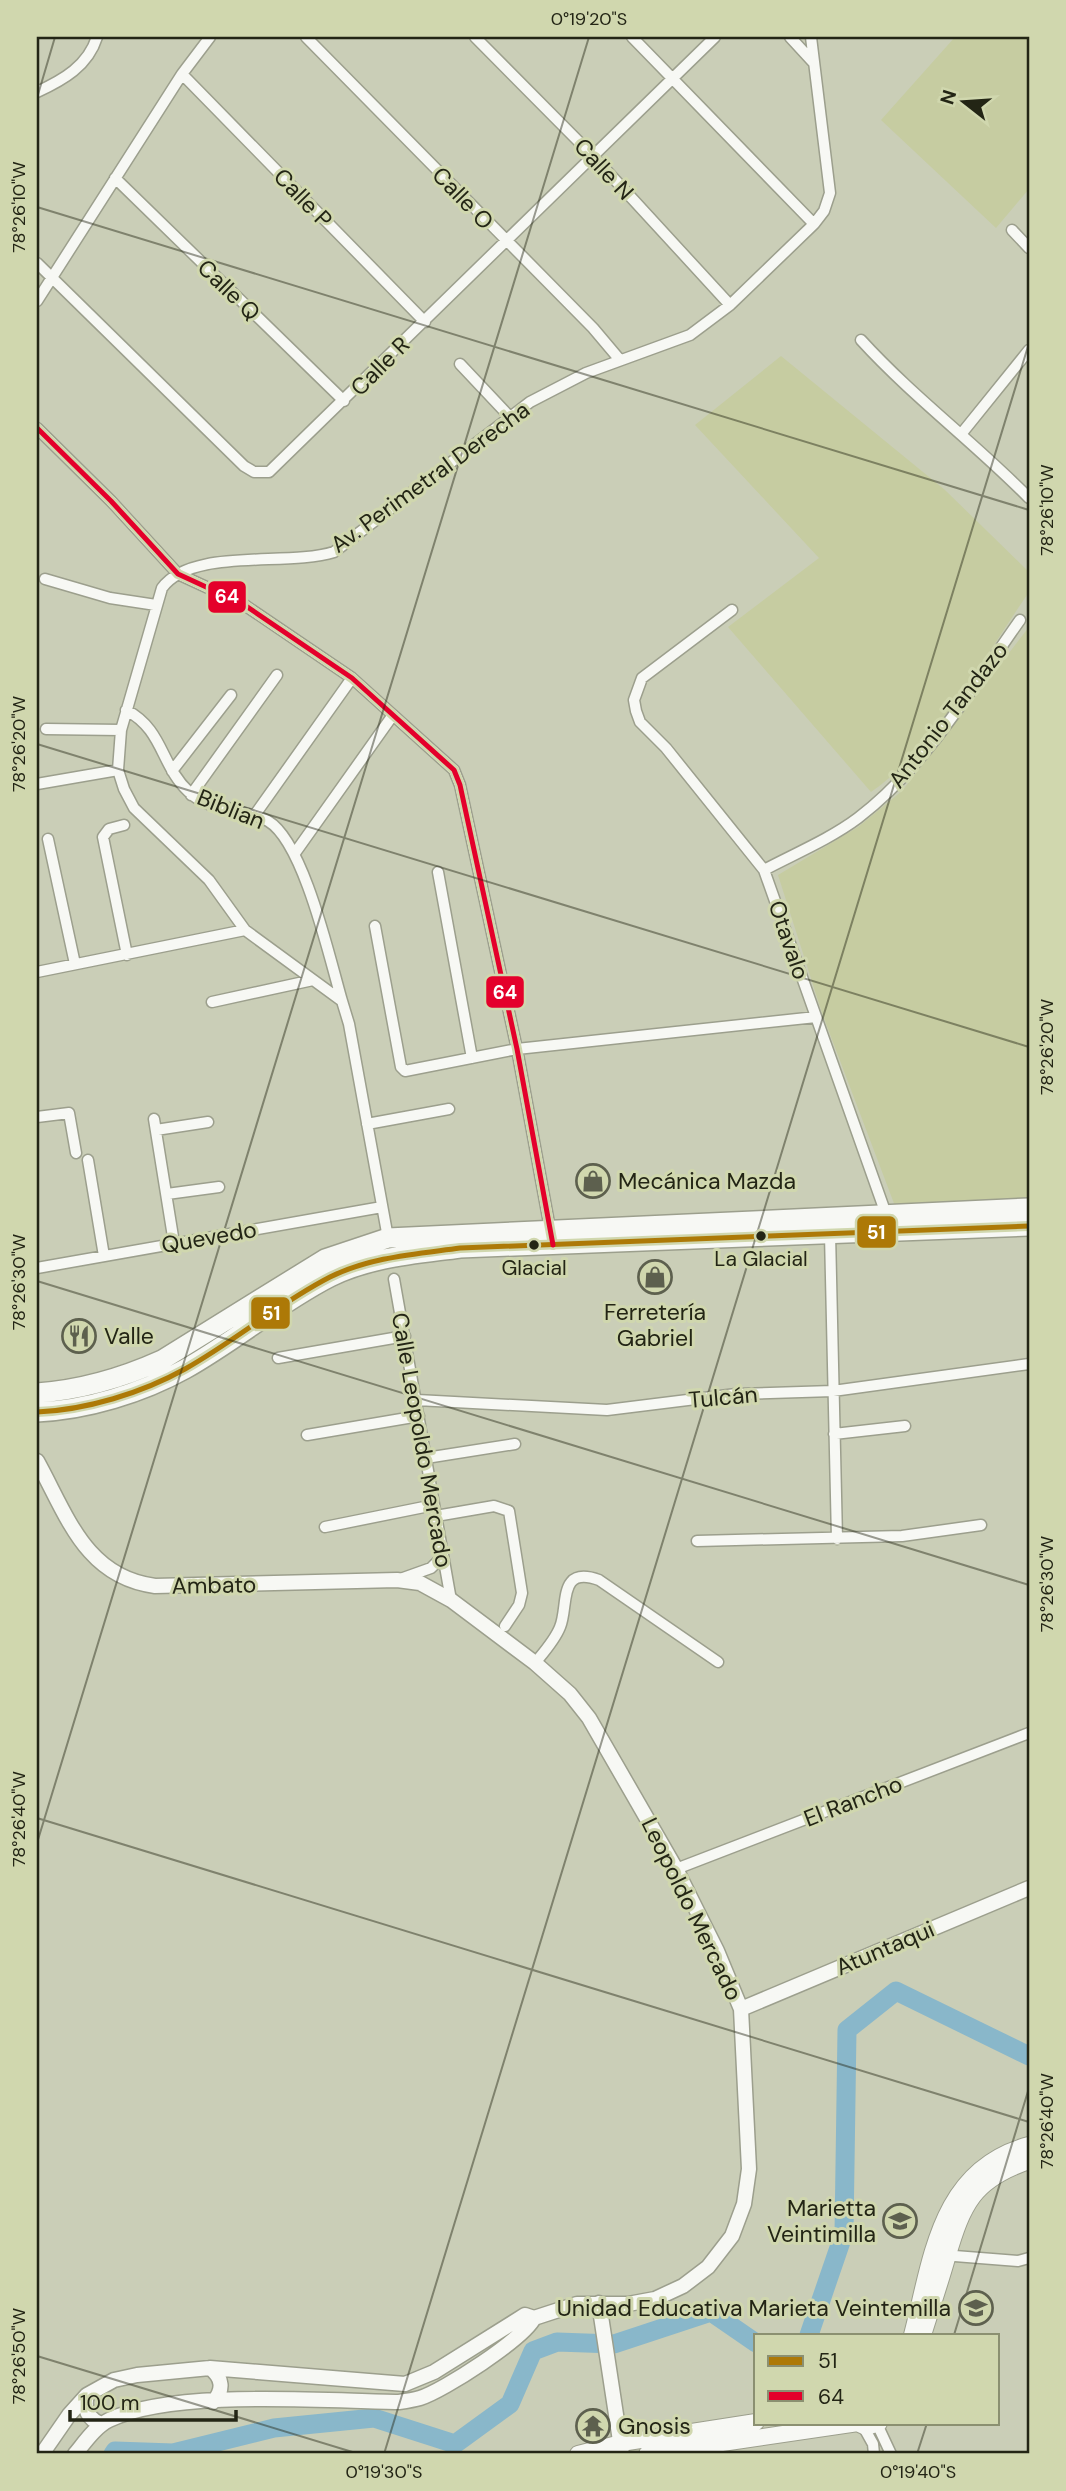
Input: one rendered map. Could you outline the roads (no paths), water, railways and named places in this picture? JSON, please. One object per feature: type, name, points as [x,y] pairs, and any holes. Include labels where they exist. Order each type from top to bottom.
[{"type":"highway","points":[[37,1412],[95,1403],[185,1369],[291,1300],[357,1266],[460,1248],[551,1237],[886,1214],[1029,1208]]},
{"type":"highway","points":[[37,1393],[78,1388],[135,1372],[162,1360],[325,1259],[388,1238],[830,1234],[1029,1226]]},
{"type":"main road","points":[[923,2334],[950,2204],[966,2182],[993,2160],[1029,2145]]},
{"type":"main road","points":[[912,2334],[941,2254],[958,2218],[976,2191],[1008,2168],[1029,2161]]},
{"type":"main road","points":[[588,2453],[622,2449],[754,2422]]},
{"type":"main road","points":[[647,2454],[867,2424]]},
{"type":"street","points":[[37,92],[64,79],[84,62],[97,37]]},
{"type":"street","points":[[37,301],[182,74],[210,37]]},
{"type":"street","name":"Calle O","points":[[306,37],[593,328],[620,360]]},
{"type":"street","name":"Calle N","points":[[475,37],[594,157],[730,305]]},
{"type":"street","points":[[632,37],[814,224]]},
{"type":"street","name":"Calle R","points":[[37,264],[244,467],[254,472],[269,472],[715,37]]},
{"type":"street","points":[[790,37],[813,62]]},
{"type":"street","name":"Av. Perimetral Derecha","points":[[178,574],[211,564],[303,560],[334,552],[509,416],[553,390],[620,360],[690,335],[730,305],[814,224],[824,211],[830,193],[811,37]]},
{"type":"street","name":"Calle P","points":[[182,74],[425,322]]},
{"type":"street","name":"Calle Q","points":[[115,178],[344,401]]},
{"type":"street","points":[[1012,230],[1029,248]]},
{"type":"street","points":[[861,340],[886,368],[962,433],[1029,498]]},
{"type":"street","points":[[962,433],[1029,350]]},
{"type":"street","points":[[460,364],[509,416]]},
{"type":"street","points":[[37,428],[111,500],[178,574],[243,604],[352,678],[454,770],[460,785],[517,1049],[551,1237]]},
{"type":"street","points":[[178,574],[162,588],[156,606],[121,730],[118,769],[134,808],[209,880],[245,930],[342,1001],[349,1024],[388,1238]]},
{"type":"street","points":[[45,579],[110,598],[156,606]]},
{"type":"street","name":"Otavalo","points":[[732,610],[642,678],[634,700],[640,722],[666,748],[764,870],[886,1214]]},
{"type":"street","name":"Antonio Tandazo","points":[[764,870],[855,820],[894,788],[940,732],[1020,621]]},
{"type":"street","points":[[191,795],[277,675]]},
{"type":"street","points":[[254,816],[352,678]]},
{"type":"street","points":[[172,771],[231,695]]},
{"type":"street","name":"Biblian","points":[[126,710],[146,722],[156,735],[172,771],[191,795],[209,805],[254,816],[278,830],[295,853],[342,1001]]},
{"type":"street","points":[[295,853],[393,715]]},
{"type":"street","points":[[46,729],[121,730]]},
{"type":"street","points":[[37,784],[118,769]]},
{"type":"street","points":[[124,825],[109,829],[103,837],[127,955]]},
{"type":"street","points":[[48,839],[75,964]]},
{"type":"street","points":[[438,872],[472,1058]]},
{"type":"street","points":[[374,926],[402,1070],[517,1049],[816,1017]]},
{"type":"street","points":[[37,971],[245,930]]},
{"type":"street","points":[[212,1002],[313,980]]},
{"type":"street","points":[[367,1124],[449,1109]]},
{"type":"street","points":[[37,1117],[69,1113],[76,1153]]},
{"type":"street","points":[[174,1243],[155,1124],[208,1122]]},
{"type":"street","points":[[88,1160],[104,1256]]},
{"type":"street","points":[[167,1194],[219,1187]]},
{"type":"street","name":"Quevedo","points":[[37,1268],[382,1207]]},
{"type":"street","points":[[830,1234],[837,1539]]},
{"type":"street","name":"Calle Leopoldo Mercado","points":[[394,1279],[451,1600]]},
{"type":"street","points":[[278,1358],[405,1336]]},
{"type":"street","name":"Tulcán","points":[[417,1400],[607,1410],[736,1394],[833,1391],[1029,1364]]},
{"type":"street","points":[[307,1435],[419,1416]]},
{"type":"street","points":[[834,1434],[905,1426]]},
{"type":"street","points":[[426,1458],[515,1444]]},
{"type":"street","name":"Ambato","points":[[37,1461],[78,1536],[98,1563],[112,1573],[139,1584],[177,1586],[397,1580],[420,1583],[451,1600]]},
{"type":"street","points":[[325,1527],[435,1511],[494,1506],[509,1511],[522,1593],[505,1626]]},
{"type":"street","points":[[697,1541],[902,1536],[981,1525]]},
{"type":"street","points":[[397,1580],[430,1568],[442,1557]]},
{"type":"street","points":[[535,1663],[561,1626],[565,1591],[578,1577],[588,1576],[718,1662]]},
{"type":"street","name":"Leopoldo Mercado","points":[[87,2395],[114,2380],[137,2375],[210,2368],[405,2384],[434,2372],[525,2315],[534,2318],[566,2307],[655,2300],[683,2286],[708,2267],[736,2228],[744,2204],[749,2169],[741,2009],[717,1951],[676,1869],[589,1718],[570,1694],[535,1663],[451,1600]]},
{"type":"street","name":"El Rancho","points":[[676,1869],[1029,1733]]},
{"type":"street","name":"Atuntaqui","points":[[741,2009],[1029,1888]]},
{"type":"street","points":[[941,2254],[1018,2261],[1029,2258]]},
{"type":"street","points":[[599,2303],[622,2449]]},
{"type":"street","points":[[75,2454],[101,2424],[129,2412],[213,2402],[399,2402],[421,2398],[479,2364],[529,2328],[534,2318]]},
{"type":"street","points":[[210,2368],[217,2373],[221,2388],[213,2402]]},
{"type":"street","points":[[87,2395],[86,2409],[94,2421],[101,2424]]},
{"type":"street","points":[[42,2454],[69,2415],[87,2395]]},
{"type":"street","points":[[867,2424],[874,2454]]},
{"type":"street","points":[[867,2424],[891,2454]]},
{"type":"waterway","points":[[809,2334],[844,2233],[847,2030],[896,1991],[1029,2056]]},
{"type":"waterway","points":[[113,2454],[115,2451],[173,2453],[274,2428],[374,2418],[455,2444],[510,2404],[533,2351],[557,2342],[614,2344],[711,2312],[754,2342]]},
{"type":"place","name":"Mecánica Mazda","points":[[593,1181]]},
{"type":"place","name":"La Glacial","points":[[761,1236]]},
{"type":"place","name":"Glacial","points":[[534,1245]]},
{"type":"place","name":"Ferretería Gabriel","points":[[655,1277]]},
{"type":"place","name":"Valle","points":[[79,1336]]},
{"type":"place","name":"Marietta Veintimilla","points":[[900,2221]]},
{"type":"place","name":"Unidad Educativa Marieta Veintemilla","points":[[976,2308]]},
{"type":"place","name":"Gnosis","points":[[593,2426]]}]
